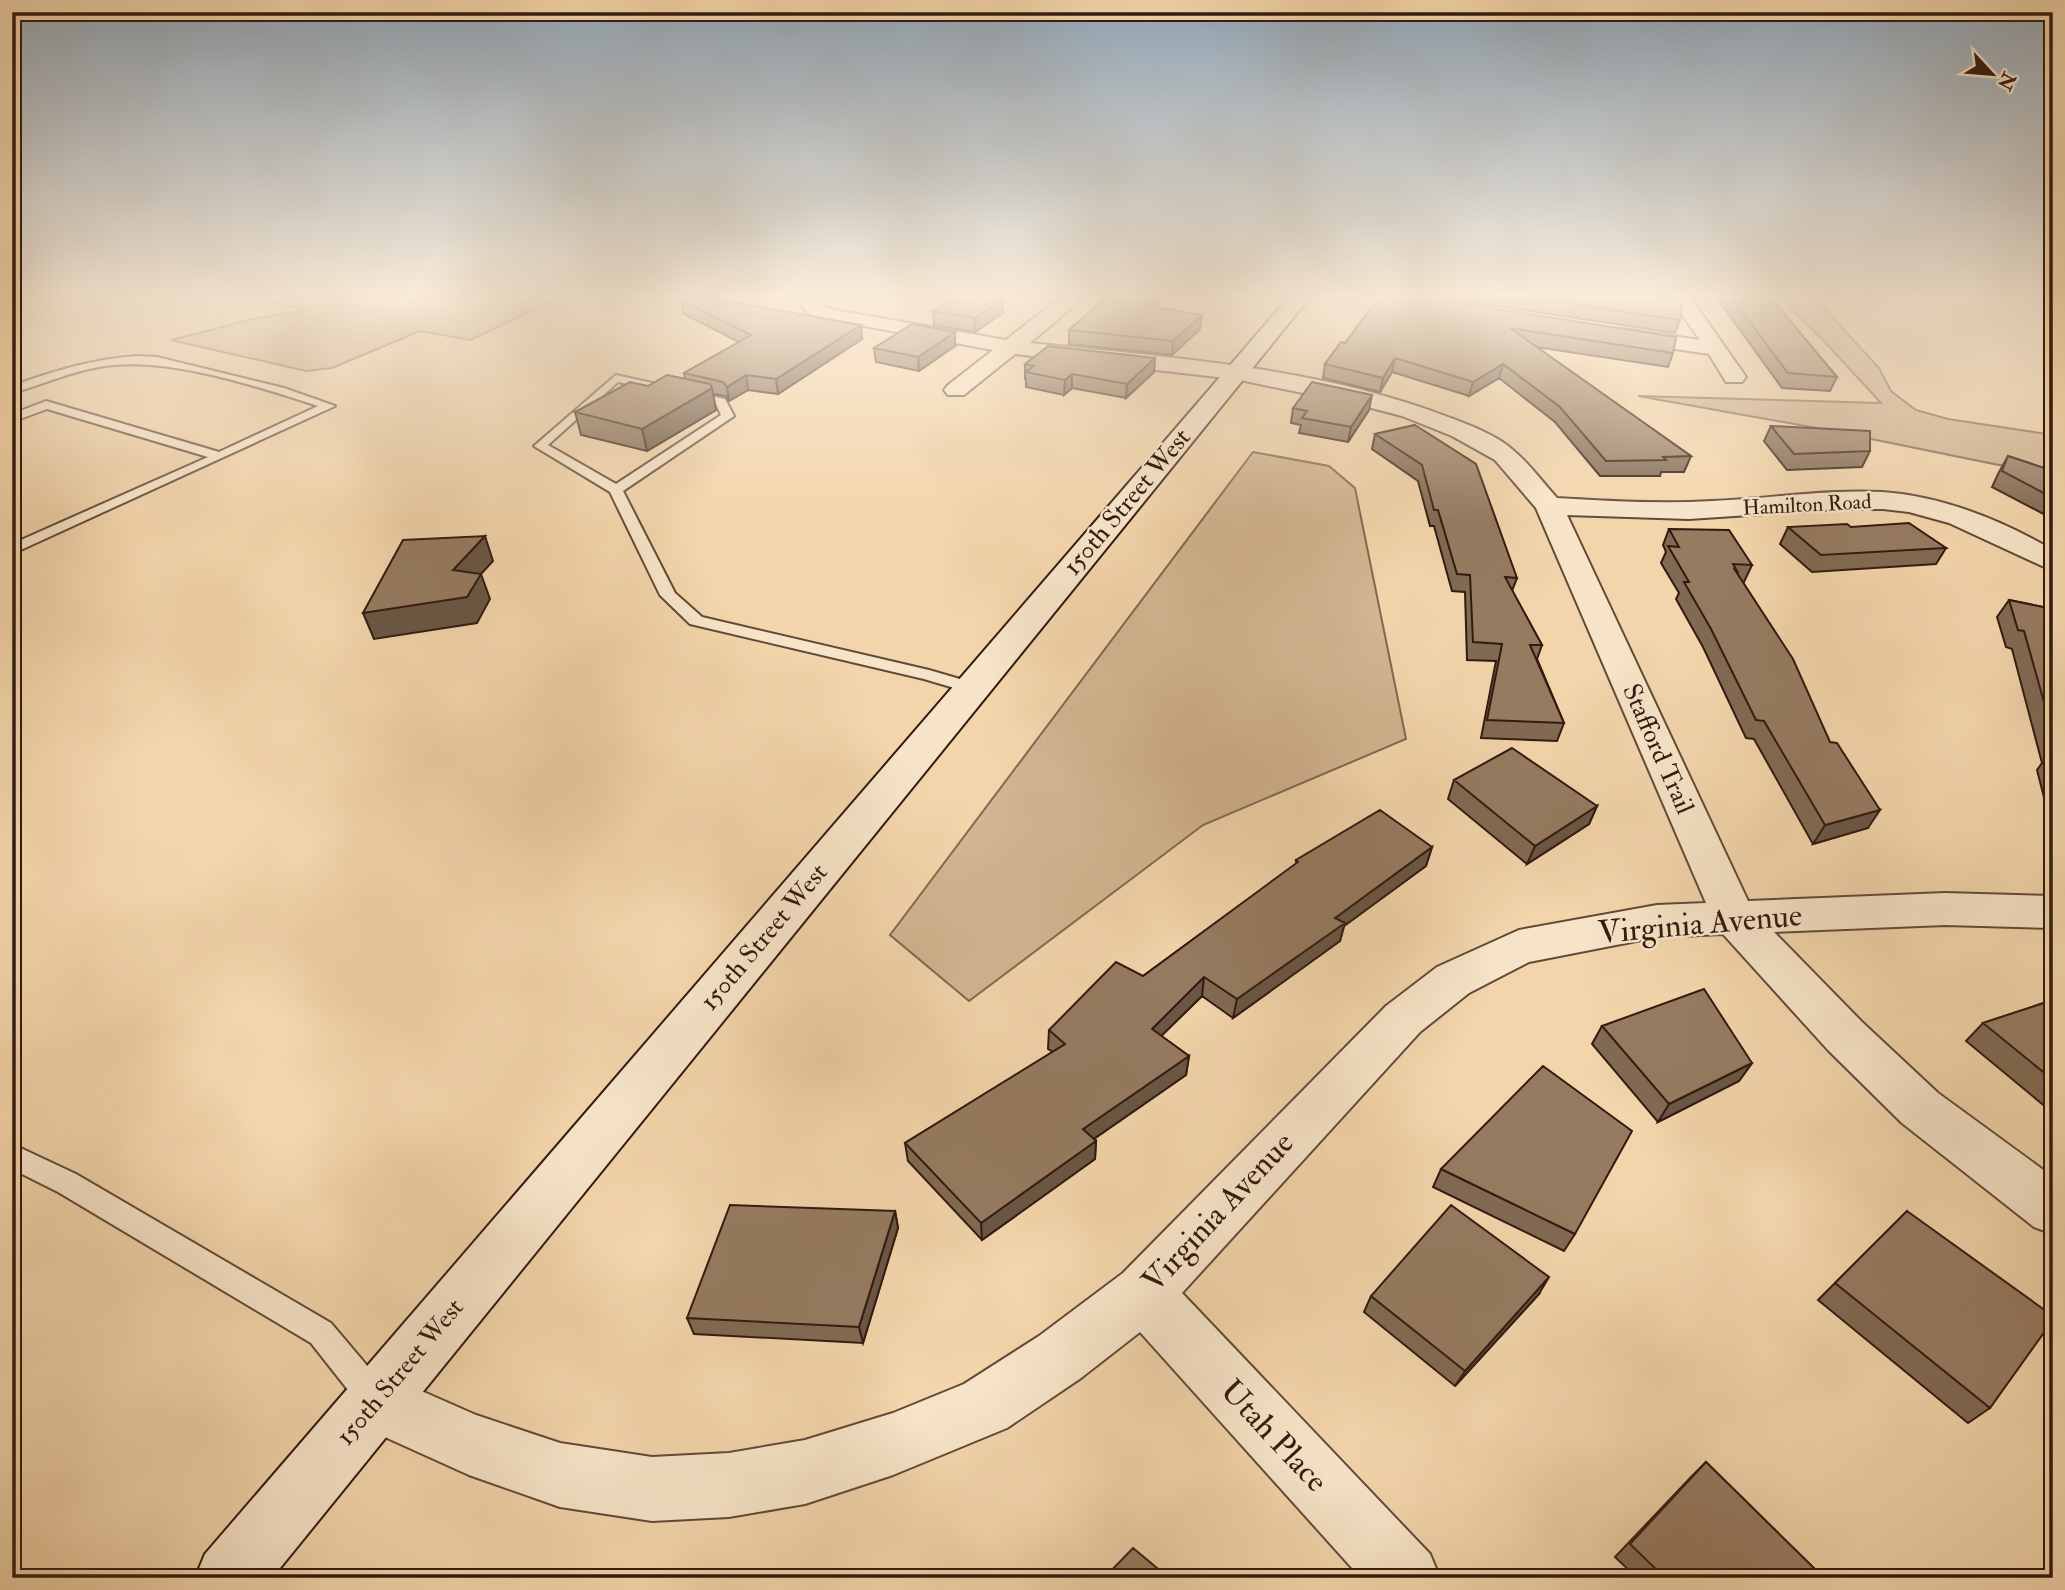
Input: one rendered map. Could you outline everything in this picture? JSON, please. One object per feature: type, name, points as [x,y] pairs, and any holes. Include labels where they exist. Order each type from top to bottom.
[{"type":"street","points":[[956,390],[980,371]]},
{"type":"street","name":"Stafford Trail","points":[[1228,371],[1359,397],[1411,411],[1461,431],[1504,455],[1549,506],[1735,919],[1845,1036],[1920,1108],[2053,1209]]},
{"type":"street","points":[[1730,371],[1734,377]]},
{"type":"street","name":"150th Street West","points":[[229,1578],[1235,372]]},
{"type":"street","name":"Hamilton Road","points":[[1549,506],[1704,510],[1860,500],[1892,503],[1930,509],[1972,521],[2011,537],[2053,562]]},
{"type":"street","name":"Virginia Avenue","points":[[376,1401],[469,1444],[560,1475],[652,1489],[729,1485],[805,1472],[893,1444],[985,1406],[1060,1357],[1143,1293],[1403,1019],[1453,980],[1519,947],[1657,921],[1945,909],[2053,912]]},
{"type":"street","name":"Utah Place","points":[[1143,1293],[1406,1578]]},
{"type":"lane","points":[[12,390],[68,371]]},
{"type":"lane","points":[[12,550],[329,406],[280,390],[203,371]]},
{"type":"lane","points":[[616,490],[727,416],[721,401],[616,378],[540,446],[616,490],[668,595],[696,621],[971,688]]},
{"type":"lane","points":[[12,418],[46,405],[220,456]]},
{"type":"lane","points":[[12,1156],[67,1183],[321,1333],[376,1401]]},
{"type":"shaded area","points":[[1852,371],[1881,371],[1891,391],[1916,410],[1948,419],[2053,435],[2053,476],[1822,429],[1638,396],[1881,403]]},
{"type":"shaded area","points":[[1253,452],[1329,466],[1355,488],[1406,739],[1203,825],[969,1001],[890,935]]},
{"type":"building","points":[[788,371],[776,379],[746,375],[727,387],[723,382],[684,373]]},
{"type":"building","points":[[1141,371],[1127,384],[1072,374],[1065,380],[1026,372]]},
{"type":"building","points":[[1355,371],[1387,371],[1383,378]]},
{"type":"building","points":[[1438,371],[1491,371],[1473,382]]},
{"type":"building","points":[[1513,371],[1571,371],[1691,456],[1663,457],[1666,460],[1606,461],[1560,407]]},
{"type":"building","points":[[1787,371],[1832,371],[1837,377]]},
{"type":"building","points":[[667,375],[710,384],[712,388],[642,429],[575,412],[630,382],[648,386]]},
{"type":"building","points":[[1312,382],[1372,395],[1351,427],[1302,418],[1307,411],[1293,408]]},
{"type":"building","points":[[1415,425],[1476,464],[1517,578],[1505,577],[1542,645],[1530,645],[1564,723],[1487,720],[1502,644],[1473,642],[1470,575],[1457,574],[1438,510],[1434,510],[1422,465],[1375,434]]},
{"type":"building","points":[[1771,426],[1870,431],[1870,451],[1794,454]]},
{"type":"building","points":[[2008,456],[2053,471],[2053,498],[2002,471]]},
{"type":"building","points":[[1909,523],[1946,548],[1821,555],[1788,527],[1847,524],[1851,527]]},
{"type":"building","points":[[1669,529],[1729,530],[1752,565],[1733,564],[1737,571],[1735,570],[1793,659],[1830,742],[1837,743],[1880,810],[1825,825],[1764,721],[1756,720],[1711,629],[1684,582],[1689,582],[1668,546],[1679,547]]},
{"type":"building","points":[[485,536],[453,570],[481,574],[467,597],[363,613],[403,540]]},
{"type":"building","points":[[2009,600],[2053,609],[2053,734],[2024,631],[2018,630]]},
{"type":"building","points":[[1512,748],[1597,806],[1535,846],[1454,780]]},
{"type":"building","points":[[1380,810],[1432,847],[1335,918],[1345,923],[1237,999],[1204,977],[1152,1029],[1189,1056],[1083,1129],[1096,1141],[981,1223],[905,1143],[1065,1044],[1049,1030],[1116,962],[1143,976],[1298,862],[1296,860]]},
{"type":"building","points":[[1704,989],[1752,1063],[1669,1104],[1602,1026]]},
{"type":"building","points":[[2053,1000],[2053,1080],[1983,1023]]},
{"type":"building","points":[[1543,1066],[1632,1131],[1575,1234],[1441,1169]]},
{"type":"building","points":[[730,1205],[895,1211],[859,1327],[687,1318]]},
{"type":"building","points":[[1451,1205],[1549,1277],[1465,1371],[1371,1296]]},
{"type":"building","points":[[1907,1211],[2053,1316],[2053,1320],[1990,1408],[1835,1283]]},
{"type":"building","points":[[1706,1462],[1824,1578],[1665,1578],[1630,1544]]},
{"type":"building","points":[[1133,1548],[1169,1578],[1104,1578]]}]
